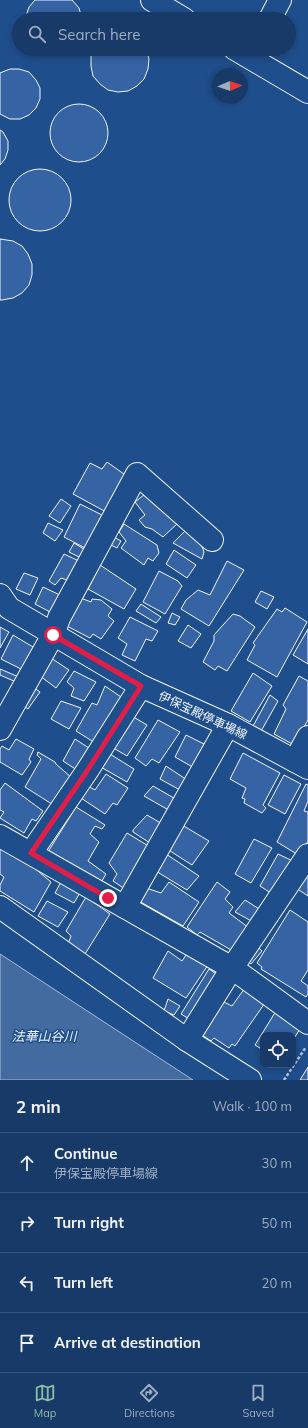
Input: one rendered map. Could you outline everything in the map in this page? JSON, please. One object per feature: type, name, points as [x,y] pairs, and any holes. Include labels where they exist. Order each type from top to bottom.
[{"type":"street","points":[[152,0],[172,12]]},
{"type":"street","points":[[274,12],[280,0]]},
{"type":"street","points":[[251,56],[308,92]]},
{"type":"street","points":[[0,729],[53,635],[59,618],[137,474],[212,540]]},
{"type":"street","name":"伊保宝殿停車場線","points":[[0,595],[9,608],[141,686],[228,725],[302,765]]},
{"type":"street","points":[[31,853],[87,771],[141,686]]},
{"type":"street","points":[[125,908],[228,725]]},
{"type":"street","points":[[302,765],[308,737]]},
{"type":"street","points":[[0,836],[232,968],[308,1023]]},
{"type":"street","points":[[187,1040],[232,968],[308,855]]},
{"type":"street","points":[[0,908],[187,1040],[250,1080]]},
{"type":"path","points":[[284,1080],[308,1044]]},
{"type":"water","name":"法華山谷川","points":[[0,954],[193,1080],[0,1080]]},
{"type":"building","points":[[35,0],[72,0],[79,8],[80,12],[27,12],[29,7]]},
{"type":"building","points":[[91,56],[148,56],[149,59],[148,69],[144,79],[137,86],[128,91],[118,92],[108,90],[93,76]]},
{"type":"building","points":[[10,69],[19,69],[29,72],[36,80],[40,88],[40,99],[36,108],[29,115],[20,119],[10,119],[0,114],[0,73]]},
{"type":"building","points":[[79,104],[90,106],[103,117],[106,122],[108,133],[106,144],[95,157],[90,160],[79,162],[68,160],[55,149],[52,144],[50,133],[52,122],[63,109],[68,106]]},
{"type":"building","points":[[0,130],[3,132],[8,141],[8,150],[5,159],[0,165]]},
{"type":"building","points":[[40,169],[57,174],[62,178],[66,183],[71,200],[66,217],[62,222],[57,226],[40,231],[23,226],[18,222],[14,217],[9,200],[14,183],[18,178],[23,174]]},
{"type":"building","points":[[0,239],[13,241],[22,246],[28,254],[32,264],[32,275],[29,285],[22,293],[13,298],[2,300],[0,300]]},
{"type":"building","points":[[107,462],[128,477],[108,513],[73,494],[90,463],[102,469]]},
{"type":"building","points":[[150,490],[179,522],[163,537],[152,529],[145,527],[139,520],[145,515],[135,502]]},
{"type":"building","points":[[61,499],[71,506],[60,523],[49,516]]},
{"type":"building","points":[[80,504],[104,516],[87,549],[64,537]]},
{"type":"building","points":[[48,523],[63,530],[55,541],[43,533]]},
{"type":"building","points":[[124,524],[157,545],[159,553],[153,561],[148,558],[144,565],[121,548],[126,541],[119,532]]},
{"type":"building","points":[[186,530],[200,541],[204,552],[202,559],[173,543]]},
{"type":"building","points":[[110,535],[121,541],[117,548],[105,542]]},
{"type":"building","points":[[74,543],[87,551],[83,559],[69,552]]},
{"type":"building","points":[[174,550],[196,565],[187,578],[166,564]]},
{"type":"building","points":[[64,554],[81,562],[73,575],[70,574],[67,580],[61,578],[55,585],[49,581]]},
{"type":"building","points":[[227,561],[244,570],[209,626],[181,609],[186,600],[198,590],[210,595]]},
{"type":"building","points":[[100,565],[136,589],[124,609],[88,589]]},
{"type":"building","points":[[159,571],[178,581],[182,586],[165,614],[143,602]]},
{"type":"building","points":[[24,573],[38,578],[30,595],[16,589]]},
{"type":"building","points":[[43,587],[62,596],[52,613],[35,604]]},
{"type":"building","points":[[261,591],[274,597],[267,609],[255,602]]},
{"type":"building","points":[[78,597],[91,602],[92,599],[101,600],[112,609],[108,616],[114,621],[101,639],[93,634],[90,638],[65,625]]},
{"type":"building","points":[[141,604],[161,617],[156,623],[136,611]]},
{"type":"building","points":[[285,608],[307,622],[277,677],[247,660],[255,645],[253,643],[277,609],[282,612]]},
{"type":"building","points":[[172,613],[180,617],[175,625],[168,623]]},
{"type":"building","points":[[233,614],[240,616],[255,627],[227,671],[218,666],[215,670],[203,662],[214,641],[214,635]]},
{"type":"building","points":[[130,617],[158,631],[152,641],[146,639],[135,661],[122,655],[127,644],[118,638]]},
{"type":"building","points":[[188,625],[201,634],[191,648],[178,641]]},
{"type":"building","points":[[0,627],[9,632],[0,648]]},
{"type":"building","points":[[308,629],[308,664],[293,655]]},
{"type":"building","points":[[13,635],[38,650],[25,671],[1,659]]},
{"type":"building","points":[[48,656],[69,670],[56,688],[36,673]]},
{"type":"building","points":[[0,669],[19,677],[16,682],[0,675]]},
{"type":"building","points":[[74,671],[96,682],[84,701],[71,696],[74,688],[67,682]]},
{"type":"building","points":[[253,673],[272,686],[250,722],[231,711]]},
{"type":"building","points":[[299,676],[308,681],[308,720],[294,745],[274,734],[286,709],[283,705]]},
{"type":"building","points":[[29,684],[40,692],[28,709],[17,701]]},
{"type":"building","points":[[105,686],[124,699],[97,744],[76,731],[92,703],[97,705]]},
{"type":"building","points":[[270,695],[278,701],[260,733],[252,728]]},
{"type":"building","points":[[61,701],[81,708],[69,729],[51,719]]},
{"type":"building","points":[[130,715],[147,725],[127,756],[110,746]]},
{"type":"building","points":[[158,720],[180,732],[159,763],[152,759],[146,766],[135,758]]},
{"type":"building","points":[[186,735],[208,746],[196,769],[175,757]]},
{"type":"building","points":[[16,739],[34,749],[29,759],[31,762],[22,775],[0,762],[0,749],[2,746],[9,750]]},
{"type":"building","points":[[75,739],[92,750],[80,772],[63,761]]},
{"type":"building","points":[[105,751],[134,769],[127,782],[99,766]]},
{"type":"building","points":[[38,752],[55,762],[73,779],[55,806],[25,787],[41,759],[37,755]]},
{"type":"building","points":[[243,753],[280,773],[263,805],[266,808],[262,813],[244,803],[245,799],[242,798],[246,788],[230,779]]},
{"type":"building","points":[[166,766],[187,780],[180,790],[160,779]]},
{"type":"building","points":[[106,774],[128,788],[117,805],[113,803],[105,814],[78,796],[86,785],[95,790]]},
{"type":"building","points":[[284,775],[301,784],[285,814],[268,805]]},
{"type":"building","points":[[5,783],[43,811],[36,821],[32,819],[24,833],[0,818],[4,812],[0,810],[0,790]]},
{"type":"building","points":[[306,784],[308,785],[308,801],[304,811],[308,812],[308,841],[300,856],[277,842]]},
{"type":"building","points":[[153,786],[179,801],[172,812],[144,796]]},
{"type":"building","points":[[76,807],[105,825],[102,829],[95,826],[90,834],[99,842],[88,861],[106,874],[99,886],[46,855]]},
{"type":"building","points":[[147,815],[164,825],[150,843],[133,832],[133,830]]},
{"type":"building","points":[[182,825],[209,841],[192,865],[167,849]]},
{"type":"building","points":[[127,833],[150,847],[125,889],[113,881],[117,874],[109,863]]},
{"type":"building","points":[[254,839],[272,848],[251,883],[235,874]]},
{"type":"building","points":[[0,846],[32,866],[51,882],[34,912],[0,891],[0,885],[4,877],[0,874]]},
{"type":"building","points":[[163,852],[199,876],[187,890],[159,873],[154,866]]},
{"type":"building","points":[[278,854],[297,863],[277,897],[260,886]]},
{"type":"building","points":[[308,871],[308,896],[296,888]]},
{"type":"building","points":[[62,880],[82,889],[74,903],[55,893]]},
{"type":"building","points":[[169,882],[199,902],[183,926],[137,900],[143,887],[161,893]]},
{"type":"building","points":[[217,882],[230,892],[225,899],[233,907],[229,913],[253,931],[238,954],[200,932],[197,935],[187,927]]},
{"type":"building","points":[[86,897],[110,914],[85,954],[68,944],[71,936],[66,931]]},
{"type":"building","points":[[245,900],[264,912],[257,924],[235,912]]},
{"type":"building","points":[[47,901],[68,912],[58,927],[38,916]]},
{"type":"building","points":[[290,910],[308,922],[308,970],[301,981],[308,986],[308,994],[306,997],[261,969],[262,967],[257,963]]},
{"type":"building","points":[[257,946],[262,951],[251,964],[246,960]]},
{"type":"building","points":[[168,951],[182,961],[188,952],[208,965],[186,998],[153,978]]},
{"type":"building","points":[[209,969],[219,976],[191,1020],[181,1014]]},
{"type":"building","points":[[247,985],[267,1000],[235,1046],[232,1044],[229,1048],[214,1038],[211,1041],[196,1031],[222,1001],[232,1006]]},
{"type":"building","points":[[168,999],[180,1006],[174,1015],[164,1011]]},
{"type":"building","points":[[276,1011],[300,1029],[296,1035],[296,1032],[263,1032]]},
{"type":"building","points":[[260,1037],[260,1048],[255,1045]]},
{"type":"building","points":[[308,1067],[308,1080],[300,1080]]},
{"type":"route","points":[[53,635],[141,686],[87,771],[31,853],[108,898]]}]
